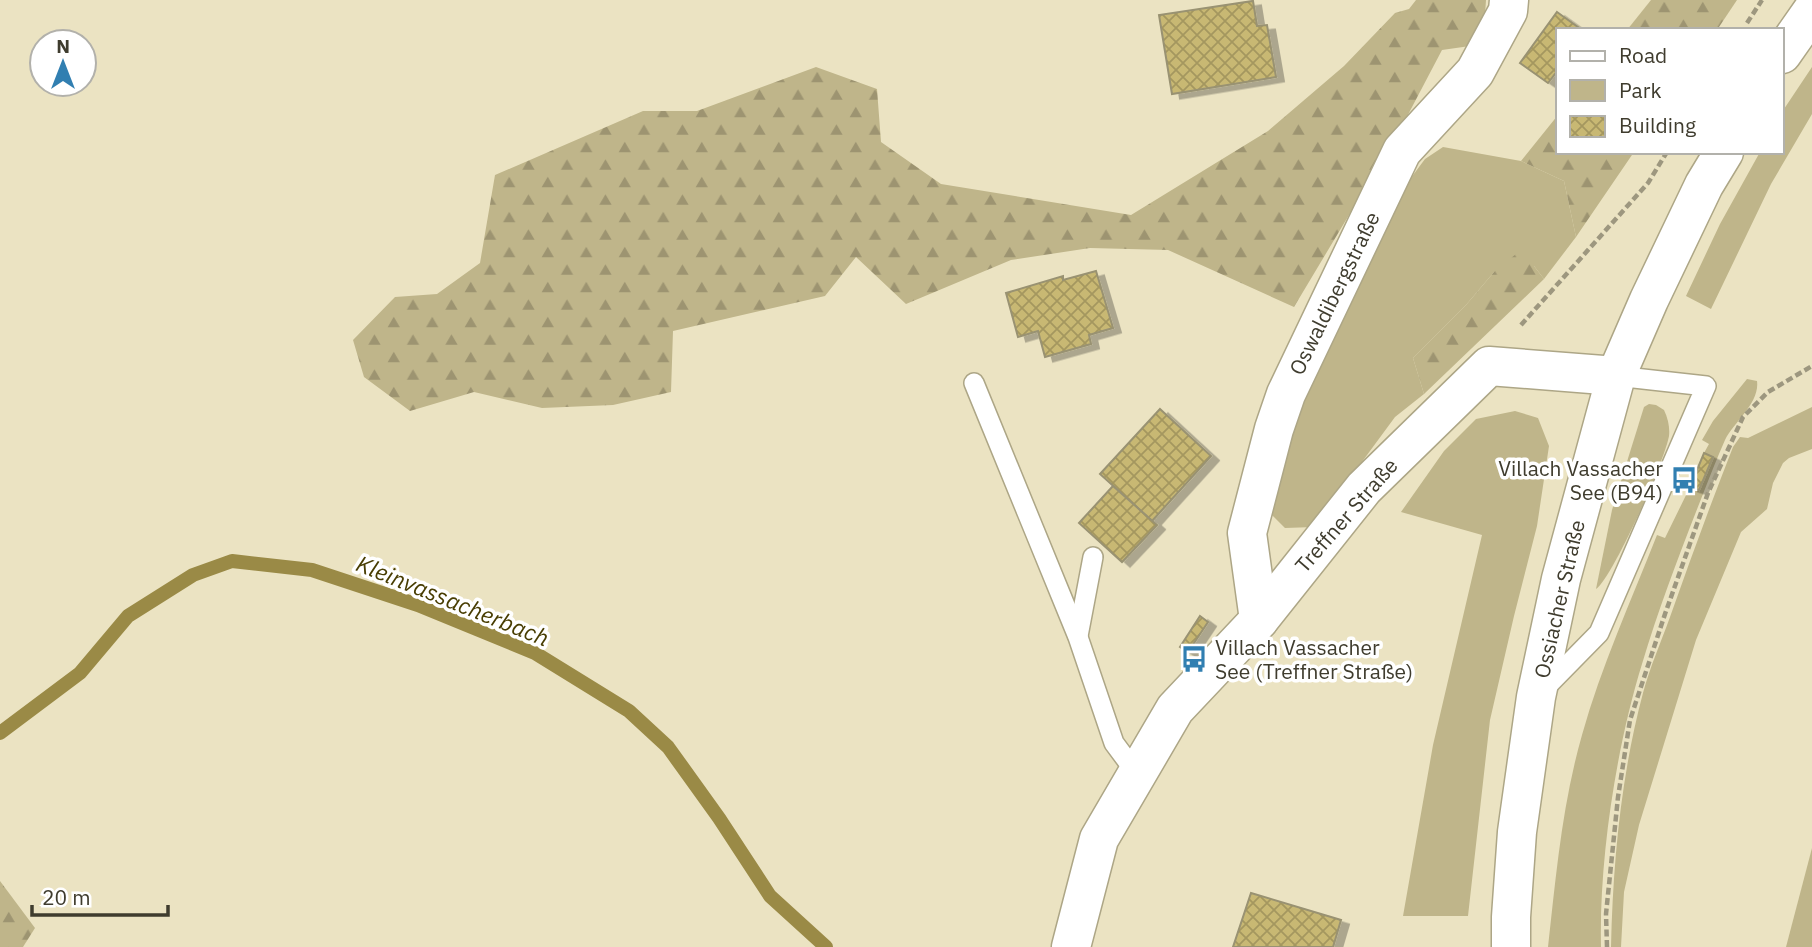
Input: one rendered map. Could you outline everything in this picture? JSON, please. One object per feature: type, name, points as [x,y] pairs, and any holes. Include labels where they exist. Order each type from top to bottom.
[{"type":"street","name":"Oswaldibergstraße","points":[[1259,620],[1247,533],[1286,394],[1402,151],[1475,72],[1508,11],[1509,0]]},
{"type":"street","points":[[1784,51],[1812,11]]},
{"type":"street","name":"Ossiacher Straße","points":[[1511,947],[1517,832],[1536,697],[1561,579],[1616,376],[1648,300],[1704,185],[1723,154]]},
{"type":"street","name":"Treffner Straße","points":[[1071,947],[1099,839],[1175,709],[1259,620],[1364,488],[1489,366]]},
{"type":"street","points":[[1489,366],[1616,376]]},
{"type":"lane","points":[[1536,697],[1599,633],[1706,386],[1616,376]]},
{"type":"lane","points":[[974,383],[1078,637],[1114,743],[1137,774]]},
{"type":"lane","points":[[1078,637],[1093,557]]},
{"type":"path","points":[[1744,28],[1762,0]]},
{"type":"path","points":[[1489,366],[1525,320],[1647,183],[1666,154]]},
{"type":"path","points":[[1606,947],[1606,914],[1618,797],[1630,720],[1665,614],[1708,494],[1743,417],[1768,392],[1812,366]]},
{"type":"green space","points":[[1416,0],[1486,0],[1485,15],[1470,46],[1442,50],[1401,128],[1294,307],[1168,250],[1090,248],[1011,260],[906,304],[856,257],[825,296],[673,331],[671,392],[613,405],[542,408],[474,392],[410,411],[364,377],[353,340],[395,297],[437,294],[480,263],[495,175],[643,111],[697,111],[816,67],[877,89],[881,142],[941,184],[1131,215],[1268,131],[1344,66],[1395,13],[1409,9]]},
{"type":"green space","points":[[1651,0],[1737,0],[1718,28],[1629,28]]},
{"type":"green space","points":[[1812,67],[1812,114],[1771,184],[1711,309],[1686,296],[1720,224],[1759,154],[1784,154],[1784,109]]},
{"type":"green space","points":[[1556,117],[1556,154],[1633,154],[1576,237],[1564,181],[1521,161]]},
{"type":"green space","points":[[1443,147],[1521,161],[1564,181],[1576,237],[1544,279],[1534,266],[1494,272],[1466,305],[1413,358],[1424,394],[1395,417],[1314,527],[1285,528],[1265,508],[1358,249],[1425,159]]},
{"type":"green space","points":[[1516,254],[1534,266],[1544,279],[1424,394],[1413,358],[1466,305],[1494,272]]},
{"type":"green space","points":[[1747,379],[1757,381],[1755,397],[1729,433],[1714,467],[1663,600],[1624,731],[1606,841],[1601,947],[1548,947],[1569,788],[1598,684],[1657,535],[1665,538],[1690,487],[1699,490],[1713,458],[1704,453],[1709,444],[1702,440],[1713,421]]},
{"type":"green space","points":[[1649,404],[1664,410],[1667,416],[1669,433],[1665,449],[1626,542],[1596,589],[1612,510],[1644,407]]},
{"type":"green space","points":[[1812,407],[1812,449],[1783,463],[1773,483],[1767,509],[1741,532],[1696,640],[1639,825],[1624,892],[1621,947],[1611,947],[1620,819],[1635,724],[1649,674],[1701,532],[1733,447],[1740,437],[1748,438]]},
{"type":"green space","points":[[1515,411],[1538,418],[1549,446],[1537,526],[1490,720],[1468,916],[1403,916],[1433,745],[1482,535],[1401,512],[1444,451],[1476,419]]},
{"type":"green space","points":[[1812,848],[1812,947],[1786,947]]},
{"type":"green space","points":[[0,881],[35,928],[23,947],[0,947]]},
{"type":"building","points":[[1253,1],[1257,26],[1267,25],[1276,77],[1172,94],[1159,15]]},
{"type":"building","points":[[1557,12],[1579,28],[1556,28],[1556,73],[1548,83],[1520,63]]},
{"type":"building","points":[[1096,271],[1113,328],[1089,335],[1091,344],[1045,357],[1038,331],[1018,337],[1006,293],[1063,276],[1063,280]]},
{"type":"building","points":[[1160,409],[1211,456],[1152,521],[1100,474]]},
{"type":"building","points":[[1704,453],[1713,457],[1699,490],[1690,487]]},
{"type":"building","points":[[1113,486],[1157,525],[1122,562],[1079,523]]},
{"type":"building","points":[[1200,616],[1208,622],[1188,652],[1180,647]]},
{"type":"building","points":[[1251,893],[1341,920],[1333,947],[1233,947]]},
{"type":"waterway","name":"Kleinvassacherbach","points":[[0,733],[80,673],[128,616],[193,575],[232,561],[312,570],[418,605],[535,653],[629,711],[668,747],[770,896],[826,947]]},
{"type":"place","name":"Villach Vassacher See (B94)","points":[[1684,480]]},
{"type":"place","name":"Villach Vassacher See (Treffner Straße)","points":[[1194,659]]}]
